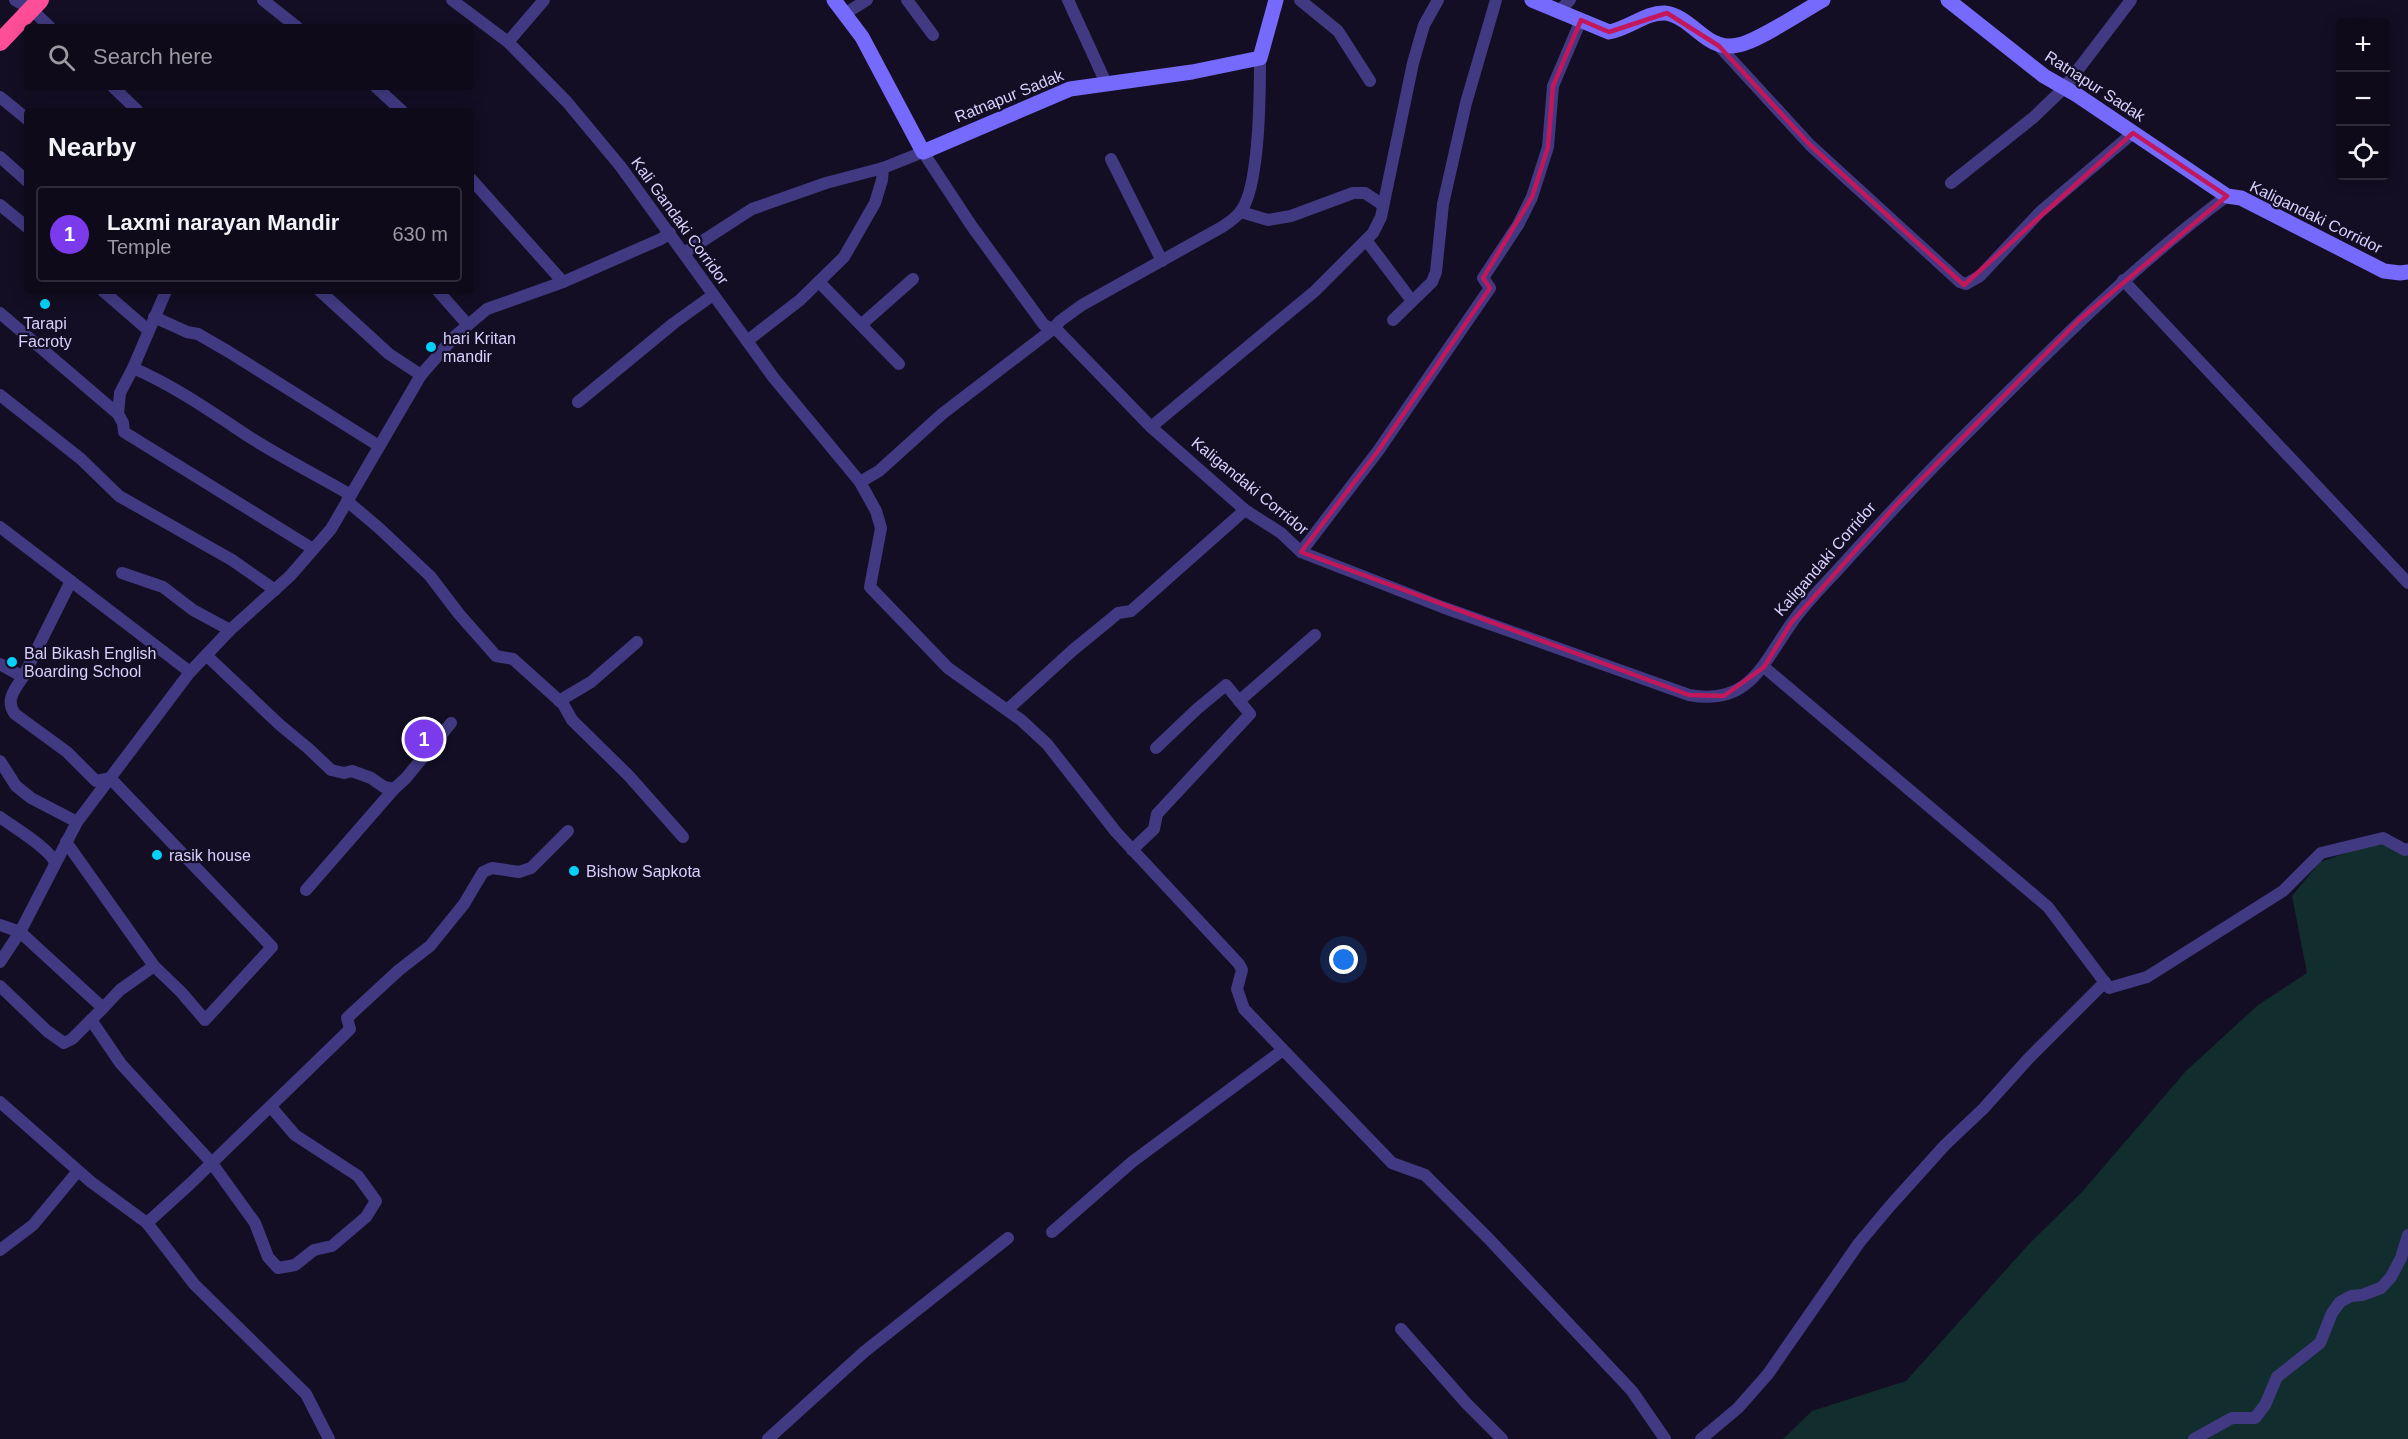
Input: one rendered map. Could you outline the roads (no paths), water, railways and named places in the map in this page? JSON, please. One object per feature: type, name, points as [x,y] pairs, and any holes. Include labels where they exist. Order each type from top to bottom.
[{"type":"highway","points":[[0,42],[35,5]]},
{"type":"main road","points":[[834,0],[862,38],[923,152]]},
{"type":"main road","points":[[1260,58],[1276,0]]},
{"type":"main road","points":[[1532,0],[1564,6],[1581,20],[1609,32],[1623,29],[1650,15],[1667,13],[1677,17],[1719,46],[1738,45],[1751,40],[1823,0]]},
{"type":"main road","name":"Ratnapur Sadak","points":[[1948,0],[2044,76],[2227,196]]},
{"type":"main road","name":"Ratnapur Sadak","points":[[923,152],[1070,89],[1192,72],[1260,58]]},
{"type":"main road","name":"Kaligandaki Corridor","points":[[2227,196],[2241,198],[2384,271],[2408,272]]},
{"type":"street","points":[[15,0],[35,5],[48,24]]},
{"type":"street","points":[[263,0],[293,24]]},
{"type":"street","name":"Kali Gandaki Corridor","points":[[452,0],[508,42],[571,107],[621,167],[773,377],[860,482],[876,511],[881,528],[870,587],[948,668],[1007,710]]},
{"type":"street","points":[[508,42],[544,0]]},
{"type":"street","points":[[846,14],[867,0]]},
{"type":"street","points":[[907,0],[933,35]]},
{"type":"street","points":[[1068,0],[1106,83]]},
{"type":"street","points":[[1300,0],[1338,31],[1370,81]]},
{"type":"street","points":[[1151,427],[1316,291],[1373,233],[1381,217],[1413,63],[1424,25],[1438,0]]},
{"type":"street","points":[[1393,320],[1432,282],[1436,272],[1443,204],[1466,103],[1496,0]]},
{"type":"street","points":[[1951,183],[2034,117],[2064,88],[2131,0]]},
{"type":"street","points":[[1301,552],[1378,451],[1490,288],[1483,278],[1518,225],[1532,197],[1548,147],[1553,86],[1581,20]]},
{"type":"street","points":[[1719,46],[1810,145],[1960,282],[1966,284],[1980,276],[2040,212],[2133,133]]},
{"type":"street","points":[[860,482],[879,471],[942,414],[1082,305],[1222,227],[1241,212],[1251,183],[1258,140],[1260,58]]},
{"type":"street","points":[[116,90],[135,108]]},
{"type":"street","points":[[378,90],[399,108]]},
{"type":"street","points":[[0,97],[24,117]]},
{"type":"street","points":[[684,253],[752,209],[826,183],[883,168],[923,152]]},
{"type":"street","name":"Kaligandaki Corridor","points":[[923,152],[971,225],[1044,326],[1057,330],[1151,427],[1245,510],[1281,533],[1301,552],[1442,607],[1689,695],[1704,698],[1724,696],[1742,687],[1764,667],[1791,623],[1896,505],[2079,320],[2123,280],[2227,196]]},
{"type":"street","points":[[0,157],[24,178]]},
{"type":"street","points":[[1111,159],[1162,261]]},
{"type":"street","points":[[747,341],[819,282],[844,257],[875,203],[883,168]]},
{"type":"street","points":[[474,182],[563,282]]},
{"type":"street","points":[[1241,212],[1268,220],[1291,216],[1353,193],[1365,193],[1383,205]]},
{"type":"street","points":[[0,205],[24,225]]},
{"type":"street","points":[[0,962],[20,932],[77,822],[190,672],[230,630],[274,590],[331,529],[421,375],[455,336],[487,309],[563,282],[670,233]]},
{"type":"street","points":[[1366,240],[1412,301]]},
{"type":"street","points":[[862,324],[913,279]]},
{"type":"street","points":[[2123,280],[2408,583]]},
{"type":"street","points":[[819,282],[899,364]]},
{"type":"street","points":[[106,294],[148,330]]},
{"type":"street","points":[[118,414],[120,393],[164,294]]},
{"type":"street","points":[[323,294],[389,354],[421,375]]},
{"type":"street","points":[[441,294],[468,325]]},
{"type":"street","points":[[578,402],[674,324],[713,296]]},
{"type":"street","points":[[0,313],[118,414],[123,423],[124,432],[313,549]]},
{"type":"street","points":[[154,317],[187,332],[198,334],[379,446]]},
{"type":"street","points":[[133,368],[150,375],[223,418],[254,440],[349,498],[430,576],[459,614],[496,656],[513,659],[559,701],[572,720],[629,776],[683,837]]},
{"type":"street","points":[[0,395],[81,459],[119,496],[214,549],[274,590]]},
{"type":"street","points":[[1245,510],[1131,611],[1118,614],[1111,619],[1007,710],[1047,744],[1132,850],[1239,964],[1242,969],[1237,989],[1244,1009],[1392,1163],[1425,1175],[1488,1238],[1632,1391],[1665,1439]]},
{"type":"street","points":[[0,527],[190,672]]},
{"type":"street","points":[[122,573],[163,587],[193,610],[230,630]]},
{"type":"street","points":[[71,581],[10,702],[15,714],[67,752],[90,778],[96,781],[110,778]]},
{"type":"street","points":[[1239,701],[1315,635]]},
{"type":"street","points":[[559,701],[591,682],[637,642]]},
{"type":"street","points":[[206,655],[331,770],[345,774],[352,771],[371,778],[384,787],[394,789]]},
{"type":"street","points":[[0,664],[22,677]]},
{"type":"street","points":[[1764,667],[2048,907],[2109,988],[2147,977],[2283,891],[2321,853],[2383,838],[2405,850],[2408,849]]},
{"type":"street","points":[[1132,850],[1154,829],[1157,814],[1250,714],[1226,685],[1156,748]]},
{"type":"street","points":[[306,890],[406,778],[451,723]]},
{"type":"street","points":[[0,761],[16,786],[31,798],[77,822]]},
{"type":"street","points":[[66,842],[154,966],[205,1020],[272,947],[110,778]]},
{"type":"street","points":[[0,817],[40,845],[55,863]]},
{"type":"street","points":[[147,1223],[271,1107],[350,1029],[347,1018],[399,970],[430,946],[464,904],[483,872],[492,868],[519,872],[531,868],[568,831]]},
{"type":"street","points":[[0,925],[20,932],[103,1008]]},
{"type":"street","points":[[0,986],[47,1031],[64,1042],[72,1039],[120,990],[154,966]]},
{"type":"street","points":[[1701,1439],[1738,1408],[1757,1387],[1859,1243],[1890,1206],[1945,1144],[1983,1110],[2029,1058],[2105,982]]},
{"type":"street","points":[[91,1020],[121,1064],[211,1162],[255,1223],[268,1257],[278,1268],[295,1265],[314,1250],[332,1246],[349,1234],[366,1217],[376,1201],[358,1176],[295,1135],[271,1107]]},
{"type":"street","points":[[1052,1232],[1132,1162],[1283,1050]]},
{"type":"street","points":[[0,1102],[78,1171],[147,1223],[194,1284],[306,1394],[329,1439]]},
{"type":"street","points":[[0,1250],[33,1225],[78,1171]]},
{"type":"street","points":[[2194,1439],[2232,1418],[2255,1418],[2265,1405],[2277,1377],[2320,1343],[2332,1313],[2340,1302],[2351,1296],[2362,1295],[2381,1288],[2391,1277],[2401,1258],[2408,1235]]},
{"type":"street","points":[[768,1439],[864,1352],[1008,1238]]},
{"type":"street","points":[[1401,1329],[1466,1403],[1502,1439]]},
{"type":"place","name":"Tarapi Facroty","points":[[45,304]]},
{"type":"place","name":"hari Kritan mandir","points":[[431,347]]},
{"type":"place","name":"Bal Bikash English Boarding School","points":[[12,662]]},
{"type":"place","name":"Laxmi narayan Mandir","points":[[424,739]]},
{"type":"place","name":"rasik house","points":[[157,855]]},
{"type":"place","name":"Bishow Sapkota","points":[[574,871]]}]
